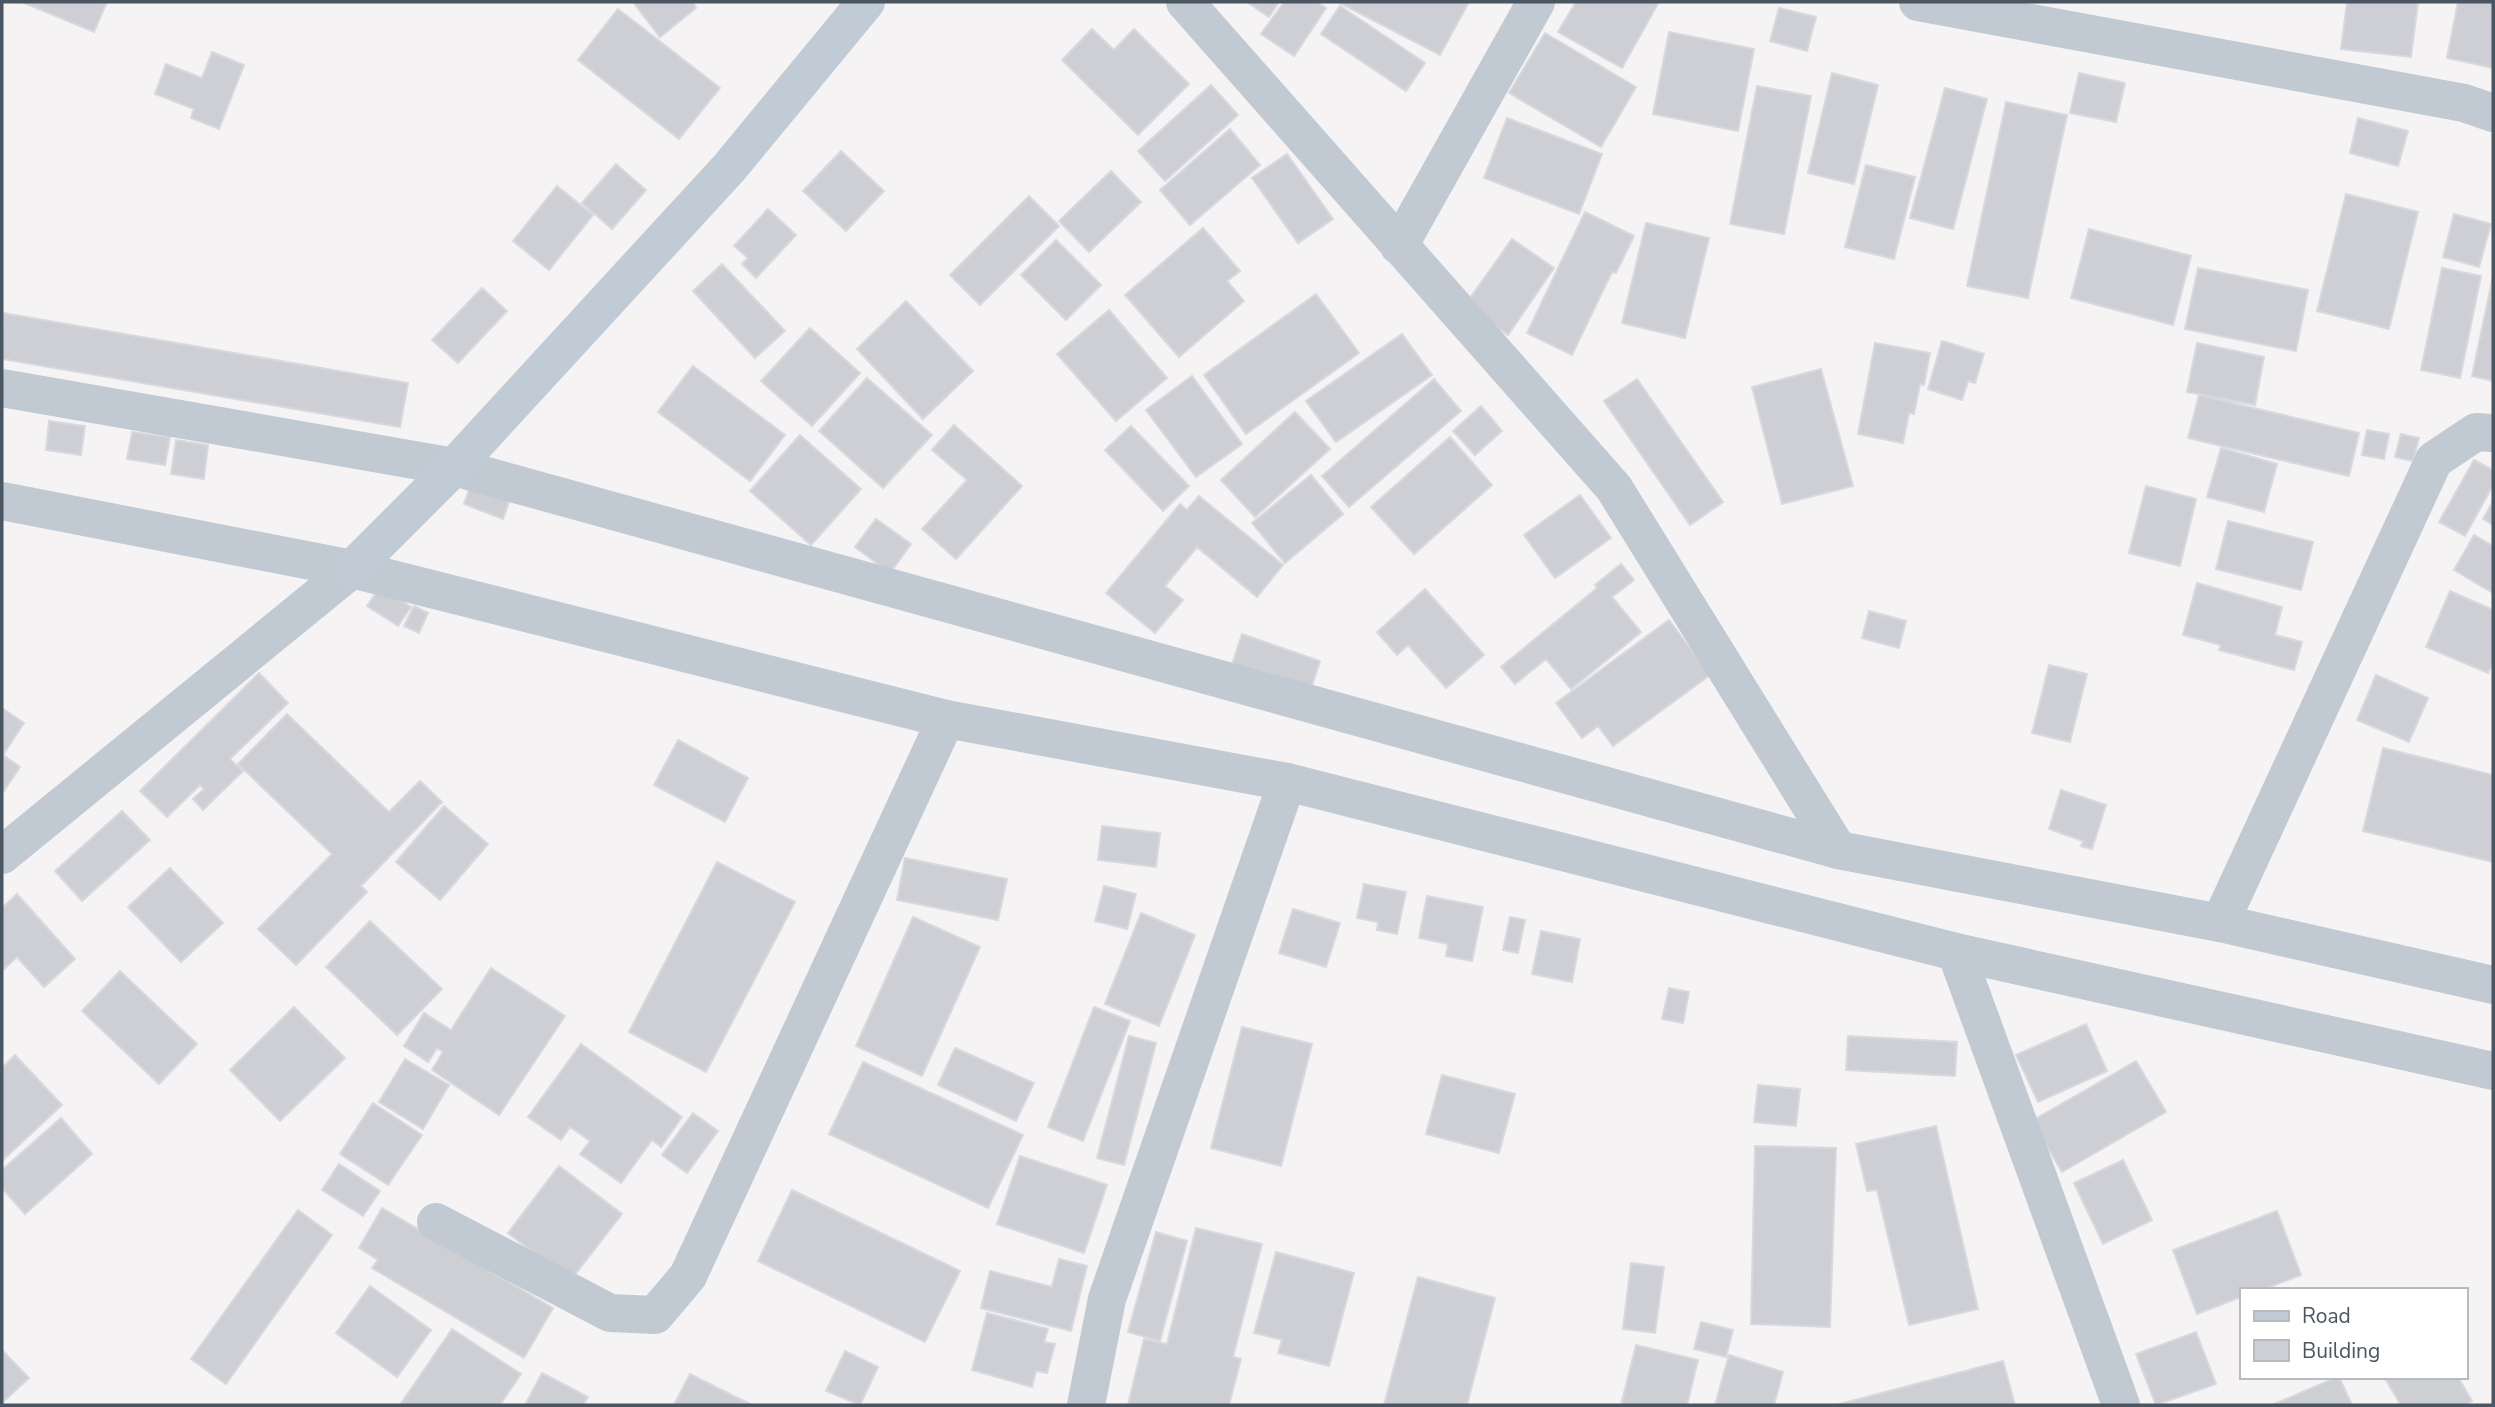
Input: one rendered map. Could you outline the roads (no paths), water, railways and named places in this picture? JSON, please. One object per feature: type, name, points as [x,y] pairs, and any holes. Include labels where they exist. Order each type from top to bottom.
[{"type":"main road","points":[[352,569],[454,467],[729,168],[866,2]]},
{"type":"street","points":[[1185,2],[1614,488],[1838,849]]},
{"type":"street","points":[[1399,246],[1535,2]]},
{"type":"street","points":[[1918,2],[2464,103],[2493,113]]},
{"type":"street","points":[[2,388],[454,467],[1838,849],[2220,923],[2493,985]]},
{"type":"street","points":[[2220,923],[2434,460],[2476,432],[2493,433]]},
{"type":"street","points":[[2,501],[352,569],[946,719],[1287,782],[1956,952],[2493,1070]]},
{"type":"street","points":[[2,855],[352,569]]},
{"type":"street","points":[[436,1222],[610,1313],[655,1315],[688,1276],[946,719]]},
{"type":"street","points":[[1086,1405],[1107,1299],[1287,782]]},
{"type":"street","points":[[1956,952],[2120,1405]]}]
